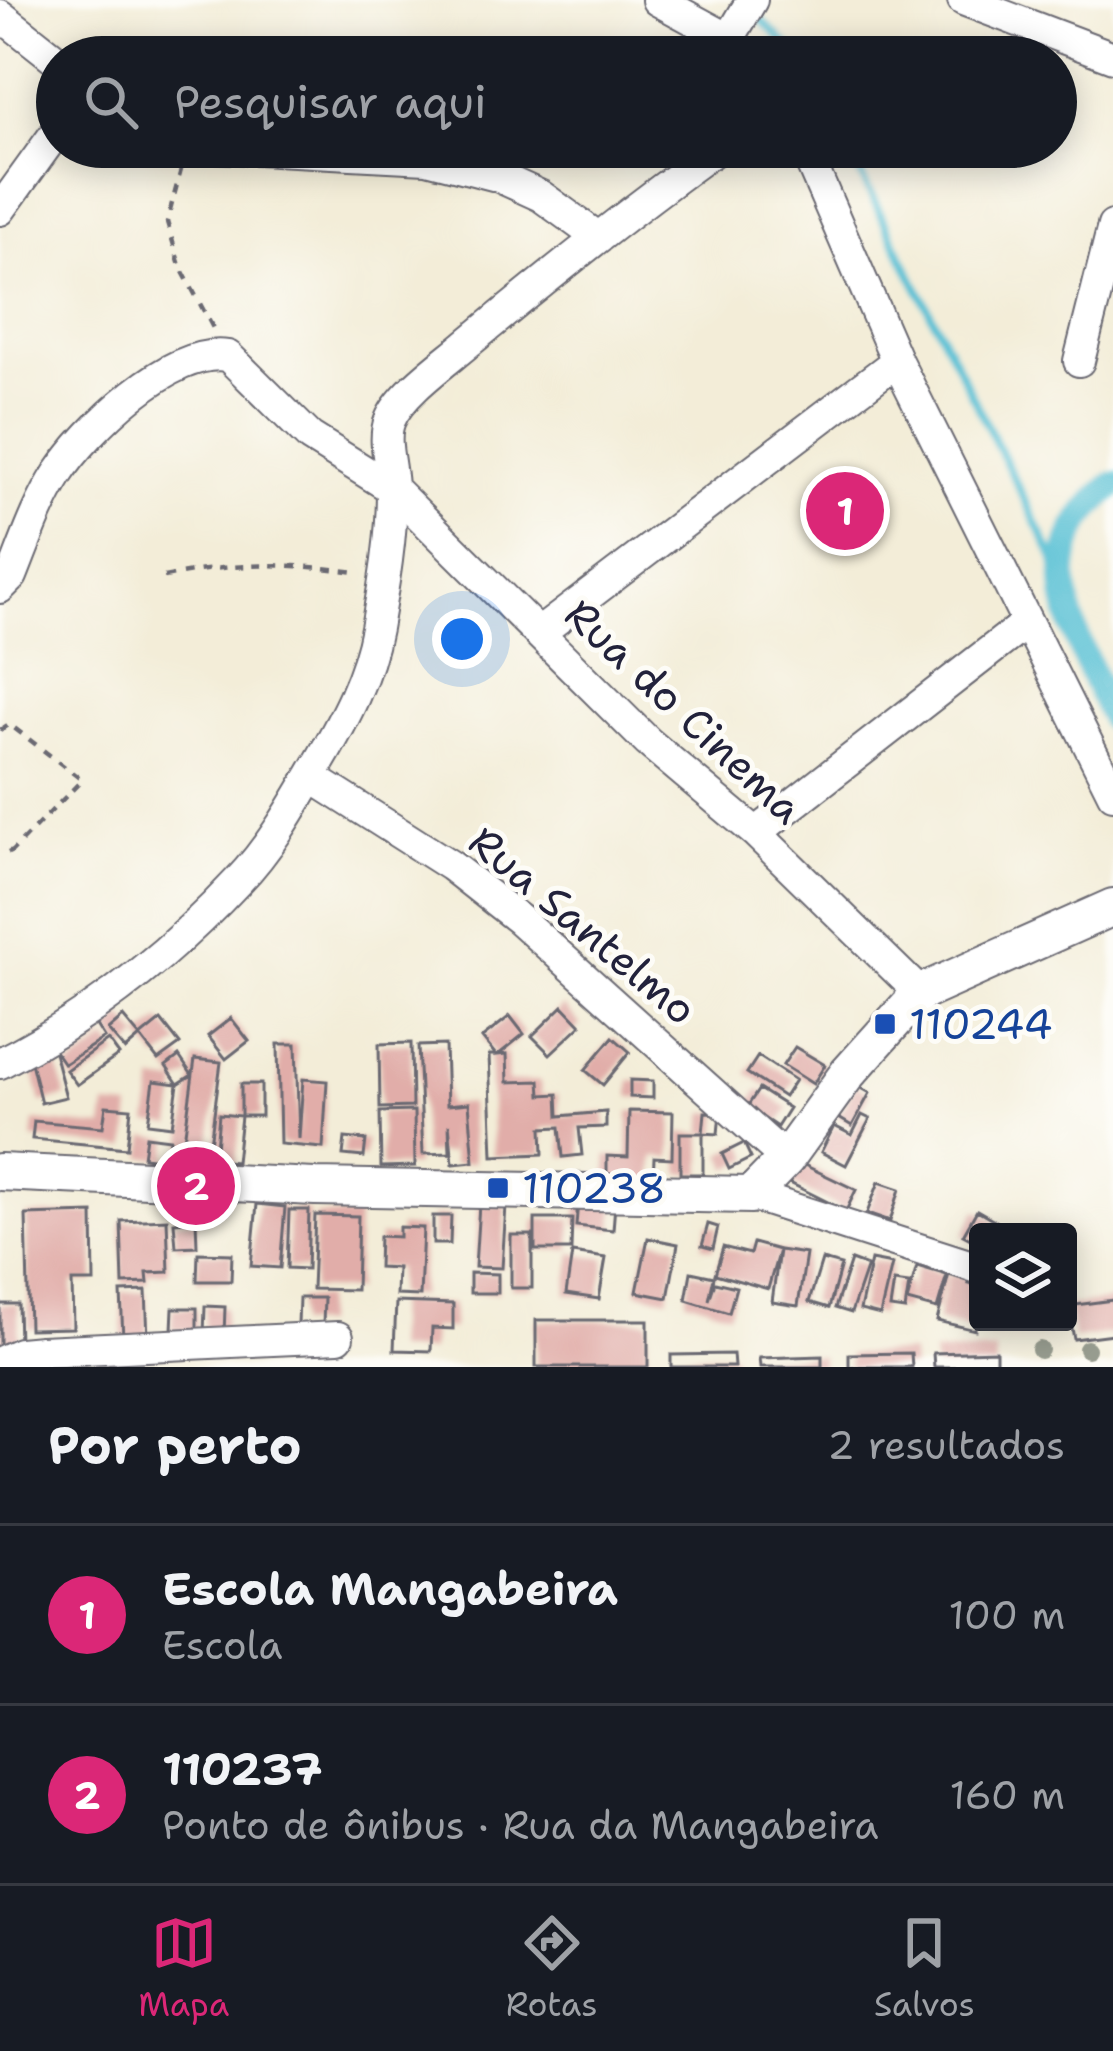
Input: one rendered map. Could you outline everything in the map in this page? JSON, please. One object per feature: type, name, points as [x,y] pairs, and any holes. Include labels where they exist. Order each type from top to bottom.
[{"type":"street","points":[[657,0],[741,30]]},
{"type":"street","points":[[963,0],[1058,36]]},
{"type":"street","points":[[0,15],[36,43]]},
{"type":"street","points":[[1077,43],[1113,57]]},
{"type":"street","points":[[0,210],[36,160]]},
{"type":"street","points":[[466,168],[541,196],[596,236]]},
{"type":"street","points":[[0,1063],[101,1004],[239,880],[292,810],[356,699],[374,636],[385,576],[392,489],[387,436],[397,408],[428,376],[596,236],[690,168]]},
{"type":"street","points":[[813,168],[898,361],[1113,794]]},
{"type":"street","points":[[1079,361],[1113,226]]},
{"type":"street","points":[[0,588],[12,576],[58,475],[106,420],[141,386],[206,357],[228,356]]},
{"type":"street","name":"Rua do Cinema","points":[[228,356],[310,437],[392,489],[648,742],[756,833],[920,993]]},
{"type":"street","points":[[539,633],[898,361]]},
{"type":"street","points":[[756,833],[1026,623]]},
{"type":"street","name":"Rua Santelmo","points":[[311,776],[451,866],[520,920],[786,1159]]},
{"type":"street","points":[[751,1195],[786,1159],[848,1073],[920,993],[1113,907]]},
{"type":"street","points":[[0,1172],[315,1187],[751,1195],[969,1265]]},
{"type":"street","points":[[0,1361],[41,1351],[338,1337]]},
{"type":"path","points":[[182,168],[166,222],[180,266],[228,356]]},
{"type":"path","points":[[164,577],[223,566],[287,562],[385,576]]},
{"type":"path","points":[[0,730],[9,724],[82,780],[12,851],[0,857]]},
{"type":"building","points":[[563,1006],[581,1025],[550,1054],[532,1036]]},
{"type":"building","points":[[510,1016],[524,1034],[498,1055],[507,1054],[508,1082],[540,1081],[541,1095],[558,1094],[559,1116],[606,1112],[606,1127],[579,1128],[582,1155],[563,1157],[560,1127],[542,1128],[543,1154],[493,1156],[489,1055],[496,1055],[482,1038]]},
{"type":"building","points":[[123,1017],[140,1037],[125,1050],[108,1030]]},
{"type":"building","points":[[231,1018],[249,1041],[226,1059],[208,1036]]},
{"type":"building","points":[[161,1020],[180,1044],[158,1060],[140,1037]]},
{"type":"building","points":[[94,1022],[104,1038],[64,1064],[53,1048],[66,1097],[41,1103],[29,1054]]},
{"type":"building","points":[[613,1037],[630,1052],[603,1085],[585,1070]]},
{"type":"building","points":[[108,1040],[119,1055],[77,1085],[66,1070]]},
{"type":"building","points":[[411,1043],[412,1107],[380,1108],[379,1044]]},
{"type":"building","points":[[278,1044],[296,1044],[299,1139],[303,1079],[327,1081],[323,1148],[280,1144]]},
{"type":"building","points":[[445,1045],[447,1105],[469,1103],[474,1162],[453,1164],[449,1124],[450,1153],[423,1154],[418,1046]]},
{"type":"building","points":[[795,1047],[825,1065],[813,1084],[783,1065]]},
{"type":"building","points":[[179,1056],[192,1075],[178,1084],[166,1066]]},
{"type":"building","points":[[758,1056],[795,1080],[784,1097],[747,1073]]},
{"type":"building","points":[[195,1059],[221,1062],[208,1158],[182,1155]]},
{"type":"building","points":[[630,1080],[653,1081],[653,1098],[630,1097]]},
{"type":"building","points":[[154,1081],[178,1084],[172,1126],[148,1123]]},
{"type":"building","points":[[241,1084],[261,1084],[261,1116],[241,1116]]},
{"type":"building","points":[[856,1085],[870,1093],[852,1126],[837,1117]]},
{"type":"building","points":[[759,1089],[789,1108],[777,1127],[747,1107]]},
{"type":"building","points":[[106,1106],[131,1108],[127,1148],[32,1139],[34,1121],[103,1127]]},
{"type":"building","points":[[414,1111],[415,1166],[381,1167],[380,1112]]},
{"type":"building","points":[[629,1111],[673,1112],[672,1158],[654,1157],[653,1180],[607,1179],[607,1156],[628,1157]]},
{"type":"building","points":[[705,1112],[720,1113],[718,1134],[703,1133]]},
{"type":"building","points":[[219,1114],[241,1116],[236,1162],[215,1160]]},
{"type":"building","points":[[862,1115],[870,1119],[846,1165],[821,1152],[834,1126],[852,1135]]},
{"type":"building","points":[[680,1133],[703,1133],[703,1174],[680,1174]]},
{"type":"building","points":[[146,1136],[170,1139],[168,1160],[143,1157]]},
{"type":"building","points":[[345,1138],[366,1140],[364,1157],[343,1155]]},
{"type":"building","points":[[744,1143],[751,1158],[729,1169],[722,1154]]},
{"type":"building","points":[[800,1163],[856,1190],[846,1211],[790,1183]]},
{"type":"building","points":[[879,1182],[900,1189],[890,1221],[867,1213]]},
{"type":"building","points":[[578,1201],[615,1204],[613,1230],[576,1226]]},
{"type":"building","points":[[257,1204],[285,1207],[280,1268],[251,1266]]},
{"type":"building","points":[[479,1204],[506,1206],[502,1268],[475,1267]]},
{"type":"building","points":[[289,1210],[309,1210],[307,1269],[287,1268]]},
{"type":"building","points":[[977,1210],[996,1221],[995,1223],[970,1223]]},
{"type":"building","points":[[93,1213],[94,1282],[72,1282],[73,1328],[29,1329],[26,1215]]},
{"type":"building","points":[[315,1215],[358,1216],[356,1290],[312,1289]]},
{"type":"building","points":[[433,1216],[451,1216],[450,1244],[433,1244]]},
{"type":"building","points":[[167,1219],[169,1272],[147,1273],[148,1283],[123,1284],[121,1221]]},
{"type":"building","points":[[535,1219],[572,1219],[571,1250],[535,1250]]},
{"type":"building","points":[[196,1220],[197,1246],[176,1247],[174,1222]]},
{"type":"building","points":[[708,1224],[718,1227],[713,1249],[702,1246]]},
{"type":"building","points":[[399,1227],[423,1228],[420,1296],[396,1295],[397,1268],[378,1267],[379,1236],[399,1237]]},
{"type":"building","points":[[511,1235],[532,1235],[532,1288],[511,1288]]},
{"type":"building","points":[[648,1238],[678,1244],[668,1298],[637,1292]]},
{"type":"building","points":[[753,1243],[779,1250],[768,1289],[715,1274],[723,1247],[750,1254]]},
{"type":"building","points":[[779,1250],[806,1254],[798,1306],[772,1302]]},
{"type":"building","points":[[198,1253],[232,1254],[231,1281],[197,1281]]},
{"type":"building","points":[[572,1253],[606,1258],[599,1299],[566,1294]]},
{"type":"building","points":[[822,1260],[841,1265],[829,1308],[809,1302]]},
{"type":"building","points":[[851,1260],[867,1266],[851,1313],[835,1308]]},
{"type":"building","points":[[871,1260],[892,1264],[880,1315],[860,1310]]},
{"type":"building","points":[[917,1266],[947,1275],[937,1309],[907,1301]]},
{"type":"building","points":[[691,1272],[714,1277],[709,1300],[715,1282],[736,1287],[729,1313],[686,1300]]},
{"type":"building","points":[[470,1273],[498,1274],[498,1293],[470,1293]]},
{"type":"building","points":[[949,1274],[969,1279],[969,1329],[937,1321]]},
{"type":"building","points":[[894,1282],[909,1284],[905,1310],[890,1308]]},
{"type":"building","points":[[146,1291],[148,1338],[123,1339],[121,1292]]},
{"type":"building","points":[[299,1298],[324,1298],[323,1325],[298,1324]]},
{"type":"building","points":[[1113,1300],[1113,1334],[1074,1339],[1077,1305]]},
{"type":"building","points":[[396,1302],[453,1304],[453,1329],[432,1328],[431,1351],[394,1350]]},
{"type":"building","points":[[0,1304],[18,1304],[19,1344],[0,1345]]},
{"type":"building","points":[[205,1306],[225,1307],[224,1336],[204,1335]]},
{"type":"building","points":[[173,1308],[197,1308],[197,1331],[172,1330]]},
{"type":"building","points":[[536,1320],[648,1320],[648,1367],[536,1367]]},
{"type":"building","points":[[996,1351],[996,1367],[934,1367],[933,1353]]},
{"type":"building","points":[[911,1353],[912,1367],[849,1367],[849,1354]]},
{"type":"building","points":[[733,1354],[734,1367],[671,1367],[671,1355]]},
{"type":"building","points":[[822,1356],[822,1367],[760,1367],[759,1358]]},
{"type":"waterway","points":[[754,13],[778,36]]},
{"type":"waterway","points":[[858,168],[1062,574]]},
{"type":"waterway","points":[[1113,485],[1086,512],[1071,540],[1065,568],[1074,627],[1113,719]]},
{"type":"place","name":"Escola Mangabeira","points":[[845,511]]},
{"type":"place","name":"110244","points":[[885,1024]]},
{"type":"place","name":"110237","points":[[196,1186]]},
{"type":"place","name":"110238","points":[[498,1188]]}]
